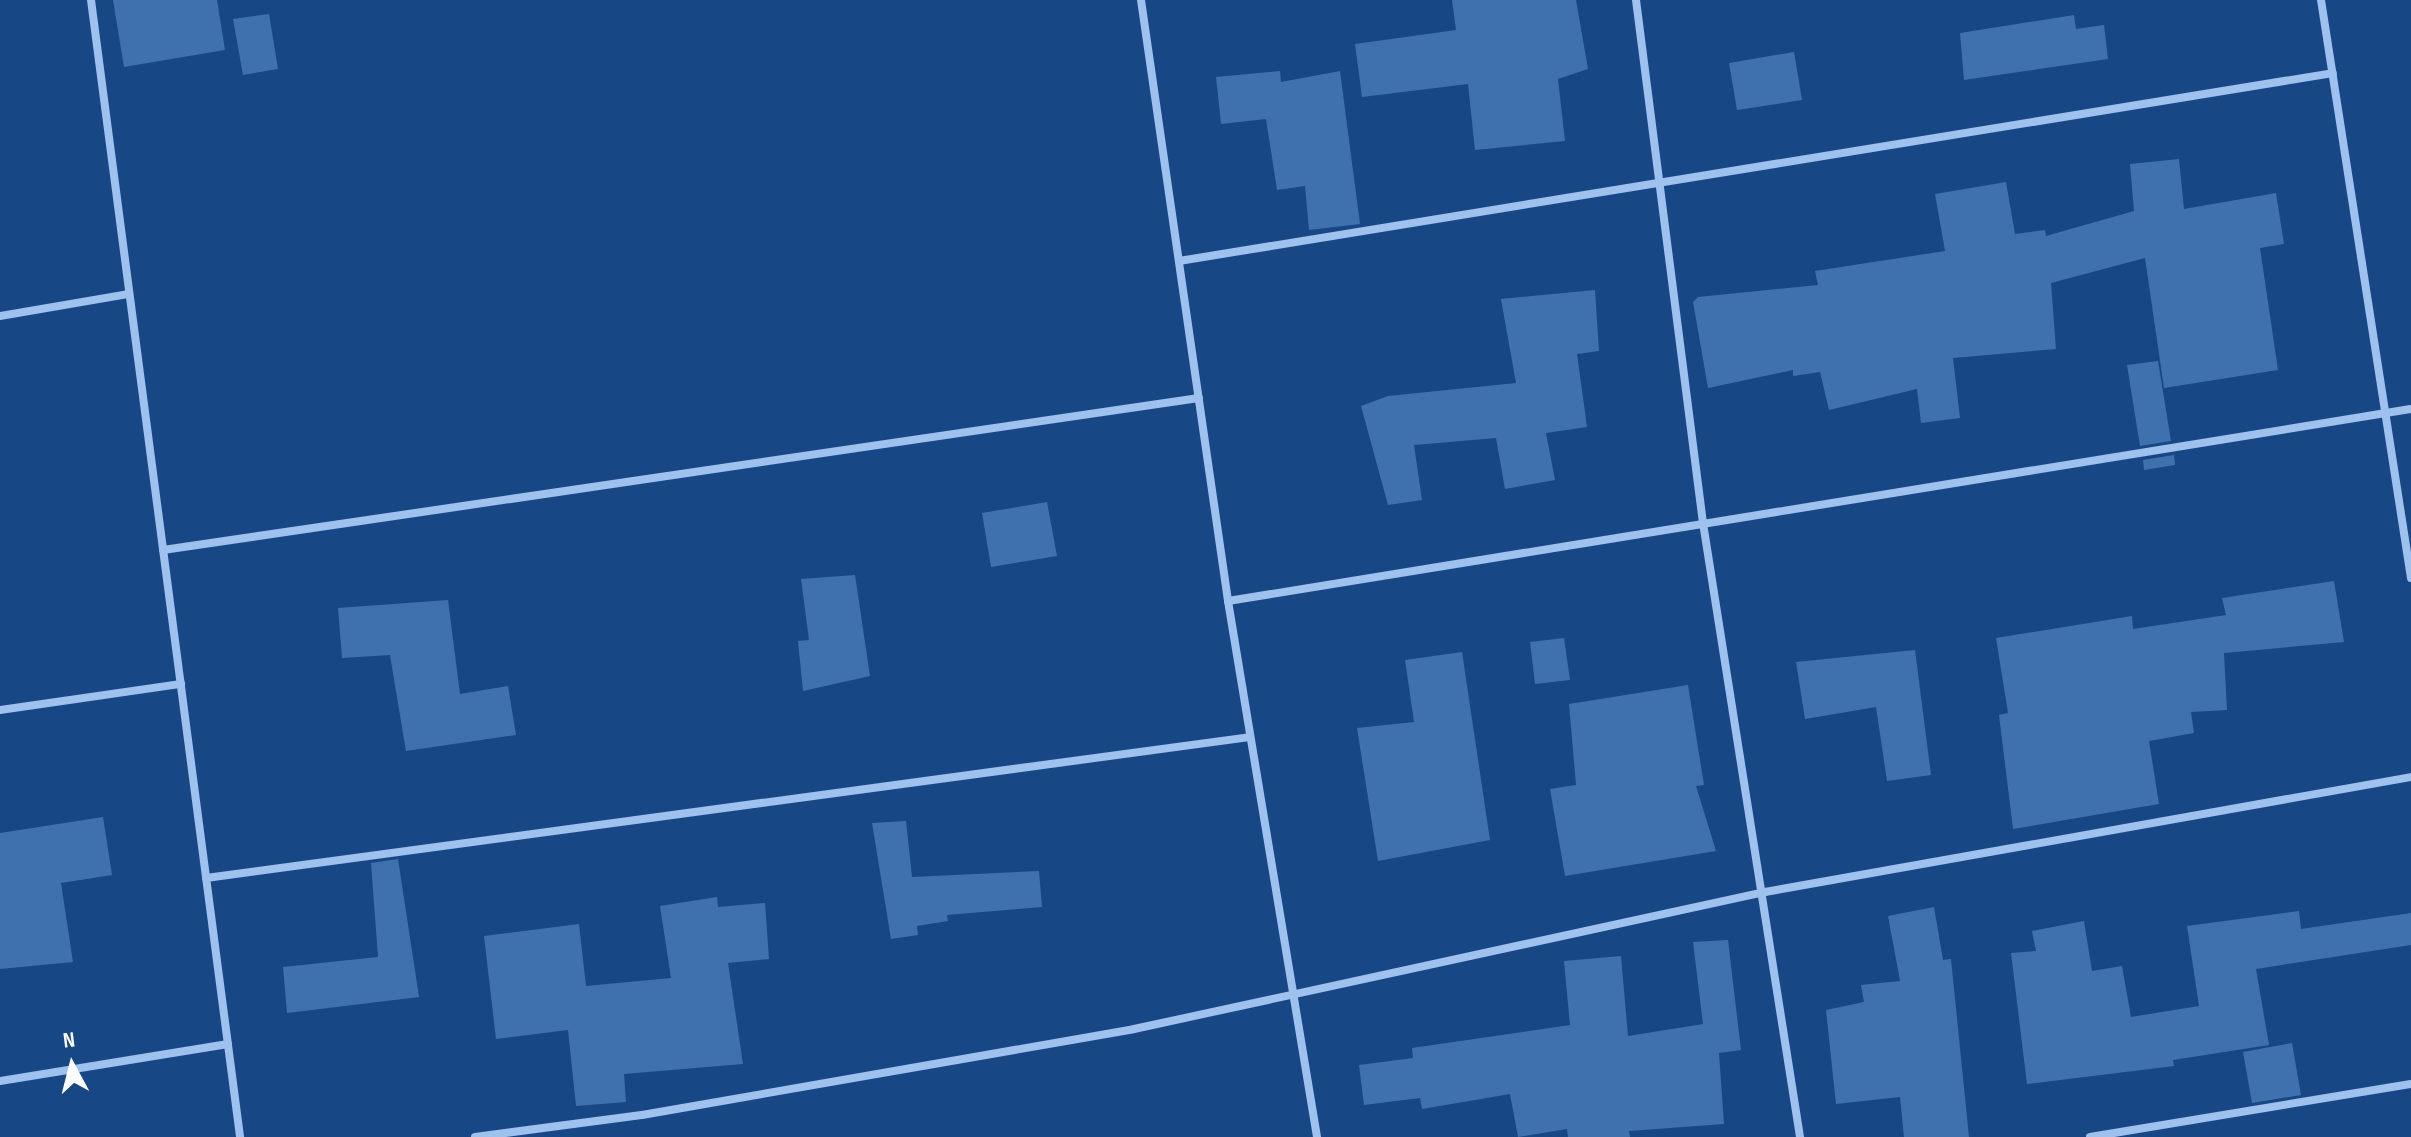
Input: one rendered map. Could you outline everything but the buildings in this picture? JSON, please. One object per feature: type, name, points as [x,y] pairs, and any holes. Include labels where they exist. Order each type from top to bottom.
[{"type":"street","points":[[91,0],[240,1137]]},
{"type":"street","points":[[1141,0],[1228,601],[1317,1137]]},
{"type":"street","points":[[1636,0],[1703,523],[1765,892],[1800,1137]]},
{"type":"street","points":[[2321,0],[2411,578]]},
{"type":"street","points":[[1179,261],[1661,186],[2333,73]]},
{"type":"street","points":[[0,316],[129,294]]},
{"type":"street","points":[[163,550],[1199,398]]},
{"type":"street","points":[[1228,601],[2411,409]]},
{"type":"street","points":[[0,710],[181,684]]},
{"type":"street","points":[[206,878],[1250,737]]},
{"type":"street","points":[[475,1137],[642,1115],[1134,1029],[1292,990],[1765,892],[2411,777]]},
{"type":"street","points":[[0,1081],[228,1044]]},
{"type":"street","points":[[2090,1137],[2411,1084]]}]
